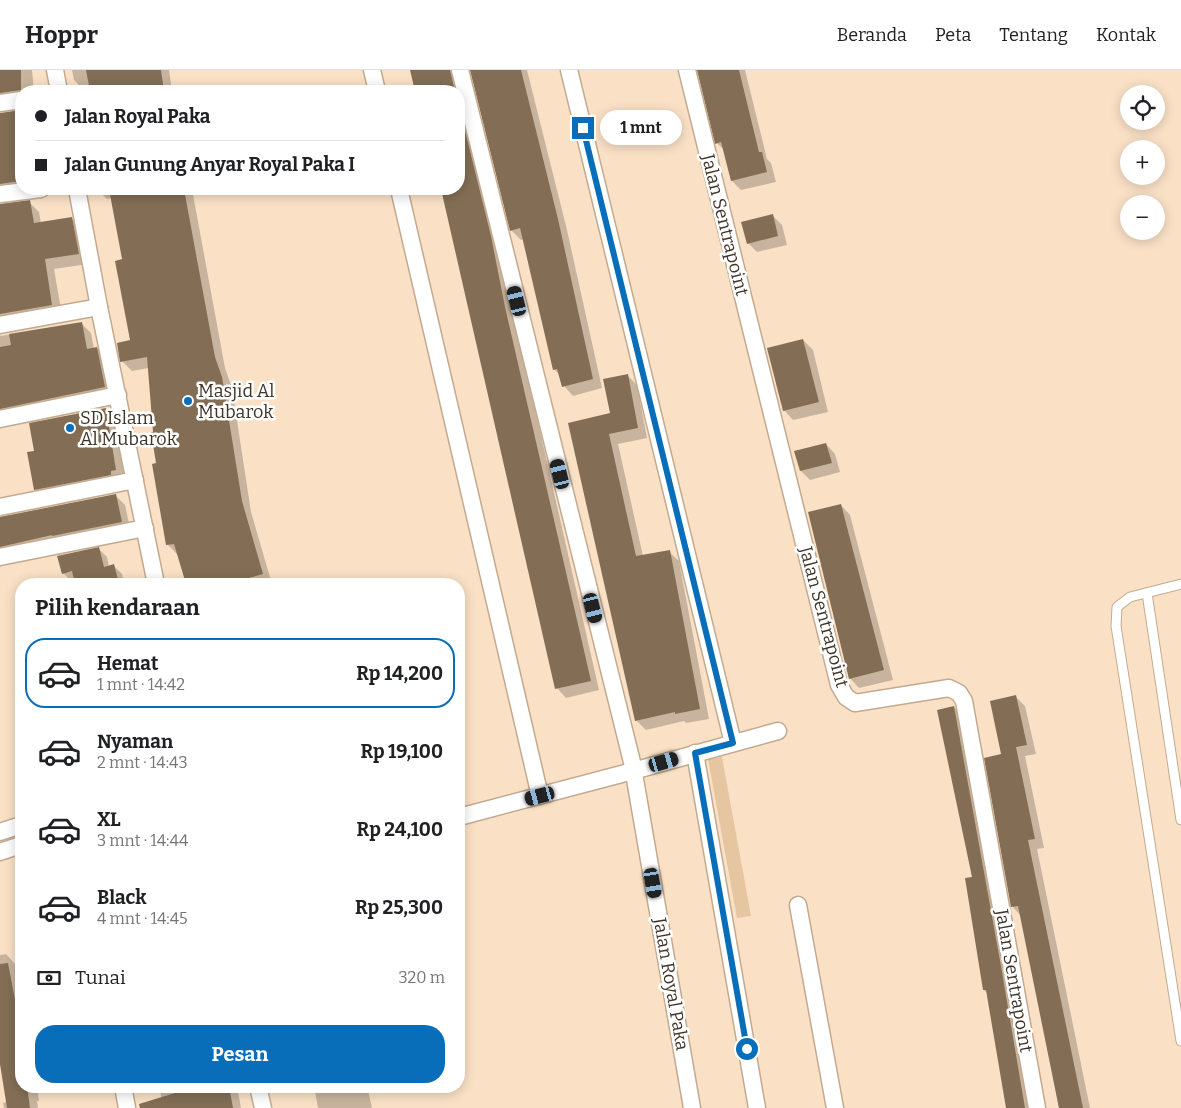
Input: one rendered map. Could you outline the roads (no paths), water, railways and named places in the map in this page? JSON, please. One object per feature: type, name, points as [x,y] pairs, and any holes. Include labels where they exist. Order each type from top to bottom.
[{"type":"street","points":[[55,70],[58,85]]},
{"type":"street","points":[[372,70],[376,85]]},
{"type":"street","name":"Jalan Royal Paka","points":[[460,70],[464,85]]},
{"type":"street","points":[[568,70],[733,743]]},
{"type":"street","name":"Jalan Sentrapoint","points":[[687,70],[842,692],[851,701],[860,703],[949,688],[959,692],[964,701],[1037,1108]]},
{"type":"street","name":"Jalan Royal Paka","points":[[465,90],[633,771],[692,1108]]},
{"type":"street","points":[[0,103],[15,101]]},
{"type":"street","points":[[0,194],[15,192]]},
{"type":"street","points":[[78,195],[98,307],[118,395],[155,578]]},
{"type":"street","points":[[400,195],[540,796]]},
{"type":"street","points":[[0,325],[98,307]]},
{"type":"street","points":[[0,419],[118,395]]},
{"type":"street","points":[[0,507],[135,480]]},
{"type":"street","points":[[0,557],[145,528]]},
{"type":"street","points":[[465,815],[778,731]]},
{"type":"street","points":[[695,753],[757,1108]]},
{"type":"street","points":[[0,832],[15,827]]},
{"type":"street","points":[[0,852],[15,847]]},
{"type":"street","points":[[798,905],[835,1108]]},
{"type":"street","points":[[124,1093],[127,1108]]},
{"type":"street","points":[[260,1093],[263,1108]]},
{"type":"lane","points":[[1181,584],[1130,597],[1117,606],[1116,626],[1181,1041]]},
{"type":"lane","points":[[1147,593],[1181,820]]},
{"type":"place","name":"Masjid Al Mubarok","points":[[188,401]]},
{"type":"place","name":"SD Islam Al Mubarok","points":[[70,428]]}]
